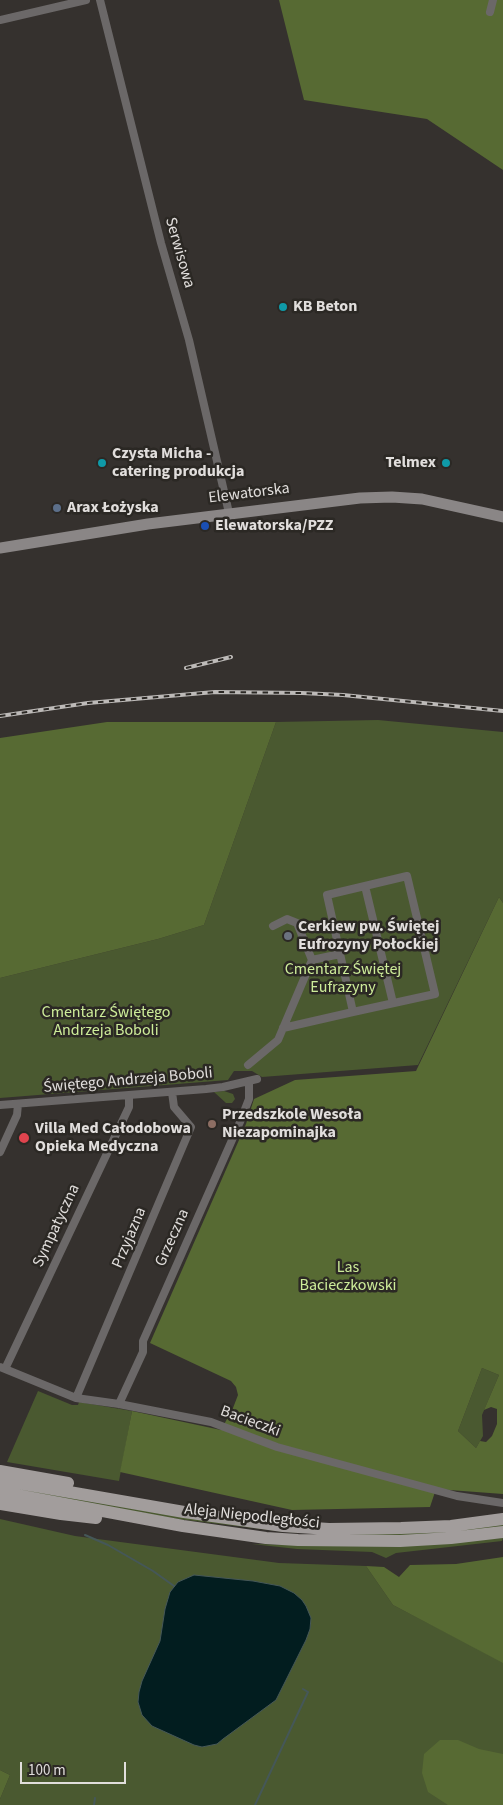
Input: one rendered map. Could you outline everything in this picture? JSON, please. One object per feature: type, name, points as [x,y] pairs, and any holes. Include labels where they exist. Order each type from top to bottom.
[{"type":"main road","points":[[0,1471],[94,1489],[184,1512]]},
{"type":"main road","name":"Aleja Niepodległości","points":[[0,1480],[184,1512],[283,1526],[329,1529],[451,1526],[503,1520]]},
{"type":"main road","name":"Aleja Niepodległości","points":[[0,1492],[183,1526],[266,1538],[313,1541],[400,1540],[451,1538],[503,1532]]},
{"type":"main road","points":[[0,1504],[61,1514],[183,1526]]},
{"type":"street","points":[[0,20],[86,0]]},
{"type":"street","name":"Serwisowa","points":[[100,0],[150,198],[189,340],[230,513]]},
{"type":"street","points":[[490,12],[493,0]]},
{"type":"street","name":"Elewatorska","points":[[0,548],[104,530],[360,498],[392,497],[428,500],[503,518]]},
{"type":"street","points":[[283,1028],[435,994],[407,876],[327,895],[354,1012]]},
{"type":"street","points":[[365,886],[393,1003]]},
{"type":"street","points":[[248,1065],[278,1040],[312,960],[297,923],[287,919],[273,926]]},
{"type":"street","points":[[312,960],[340,954]]},
{"type":"street","name":"Świętego Andrzeja Boboli","points":[[0,1105],[223,1087],[257,1079]]},
{"type":"street","name":"Grzeczna","points":[[119,1404],[144,1352],[142,1340],[240,1122],[249,1099],[249,1081]]},
{"type":"street","name":"Przyjazna","points":[[76,1398],[191,1127],[174,1106],[172,1092]]},
{"type":"street","name":"Sympatyczna","points":[[3,1368],[129,1107],[128,1095]]},
{"type":"street","points":[[0,1152],[17,1115],[18,1104]]},
{"type":"street","name":"Bacieczki","points":[[3,1368],[76,1398],[119,1404],[211,1422],[277,1447],[457,1496],[503,1503]]},
{"type":"green space","points":[[279,0],[503,0],[503,170],[427,119],[304,100]]},
{"type":"green space","points":[[378,720],[503,732],[503,903],[499,897],[418,1065],[262,1077],[252,1071],[234,1071],[228,1080],[0,1098],[0,978],[158,939],[204,925],[276,722]]},
{"type":"green space","points":[[107,722],[276,722],[204,925],[158,939],[0,978],[0,738]]},
{"type":"green space","name":"Las Bacieczkowski","points":[[499,897],[503,903],[503,1494],[436,1489],[430,1507],[292,1510],[120,1472],[132,1411],[221,1430],[238,1395],[236,1387],[231,1381],[150,1343],[246,1124],[254,1099],[295,1080],[416,1071]],"holes":[[[482,1368],[499,1375],[484,1410],[491,1407],[497,1409],[497,1424],[492,1436],[486,1442],[480,1441],[476,1448],[458,1431]]]},
{"type":"green space","points":[[224,1091],[233,1094],[235,1099],[232,1103],[226,1103],[214,1092]]},
{"type":"green space","points":[[482,1368],[499,1375],[482,1415],[483,1436],[476,1448],[458,1431]]},
{"type":"green space","points":[[38,1391],[72,1405],[78,1405],[79,1402],[132,1411],[119,1481],[7,1462]]},
{"type":"green space","points":[[0,1485],[239,1525],[503,1525],[503,1527],[445,1534],[388,1536],[286,1532],[170,1518],[0,1488]]},
{"type":"green space","points":[[0,1519],[75,1536],[279,1563],[366,1566],[393,1605],[503,1662],[503,1805],[0,1805],[0,1799],[10,1775],[0,1770]]},
{"type":"green space","points":[[503,1538],[502,1541],[396,1553],[386,1558],[372,1552],[297,1549],[252,1544],[298,1545]]},
{"type":"green space","points":[[503,1557],[503,1663],[393,1605],[366,1566],[384,1567],[399,1577],[410,1565],[456,1564]]},
{"type":"green space","points":[[440,1740],[458,1740],[479,1749],[503,1754],[503,1805],[448,1805],[428,1792],[422,1773],[424,1754]]},
{"type":"green space","points":[[0,1770],[10,1775],[0,1799]]},
{"type":"water","points":[[194,1575],[253,1581],[280,1586],[294,1593],[302,1600],[311,1618],[306,1640],[276,1700],[217,1744],[202,1747],[152,1726],[142,1715],[138,1702],[142,1681],[160,1641],[170,1592],[178,1582]]},
{"type":"waterway","points":[[85,1535],[108,1545],[153,1571],[174,1586]]},
{"type":"waterway","points":[[255,1805],[308,1692],[303,1689]]},
{"type":"waterway","points":[[94,1805],[95,1798]]},
{"type":"railway","points":[[186,668],[231,657]]},
{"type":"railway","points":[[0,716],[88,703],[215,692],[343,695],[503,711]]},
{"type":"place","name":"KB Beton","points":[[283,307]]},
{"type":"place","name":"Czysta Micha - catering produkcja","points":[[102,463]]},
{"type":"place","name":"Telmex","points":[[446,463]]},
{"type":"place","name":"Arax Łożyska","points":[[57,508]]},
{"type":"place","name":"Elewatorska/PZZ","points":[[205,526]]},
{"type":"place","name":"Cerkiew pw. Świętej Eufrozyny Połockiej","points":[[288,936]]},
{"type":"place","name":"Przedszkole Wesoła Niezapominajka","points":[[212,1124]]},
{"type":"place","name":"Villa Med Całodobowa Opieka Medyczna","points":[[24,1138]]},
{"type":"park label","name":"Cmentarz Świętej Eufrazyny","points":[[343,979]]},
{"type":"park label","name":"Cmentarz Świętego Andrzeja Boboli","points":[[106,1022]]}]
